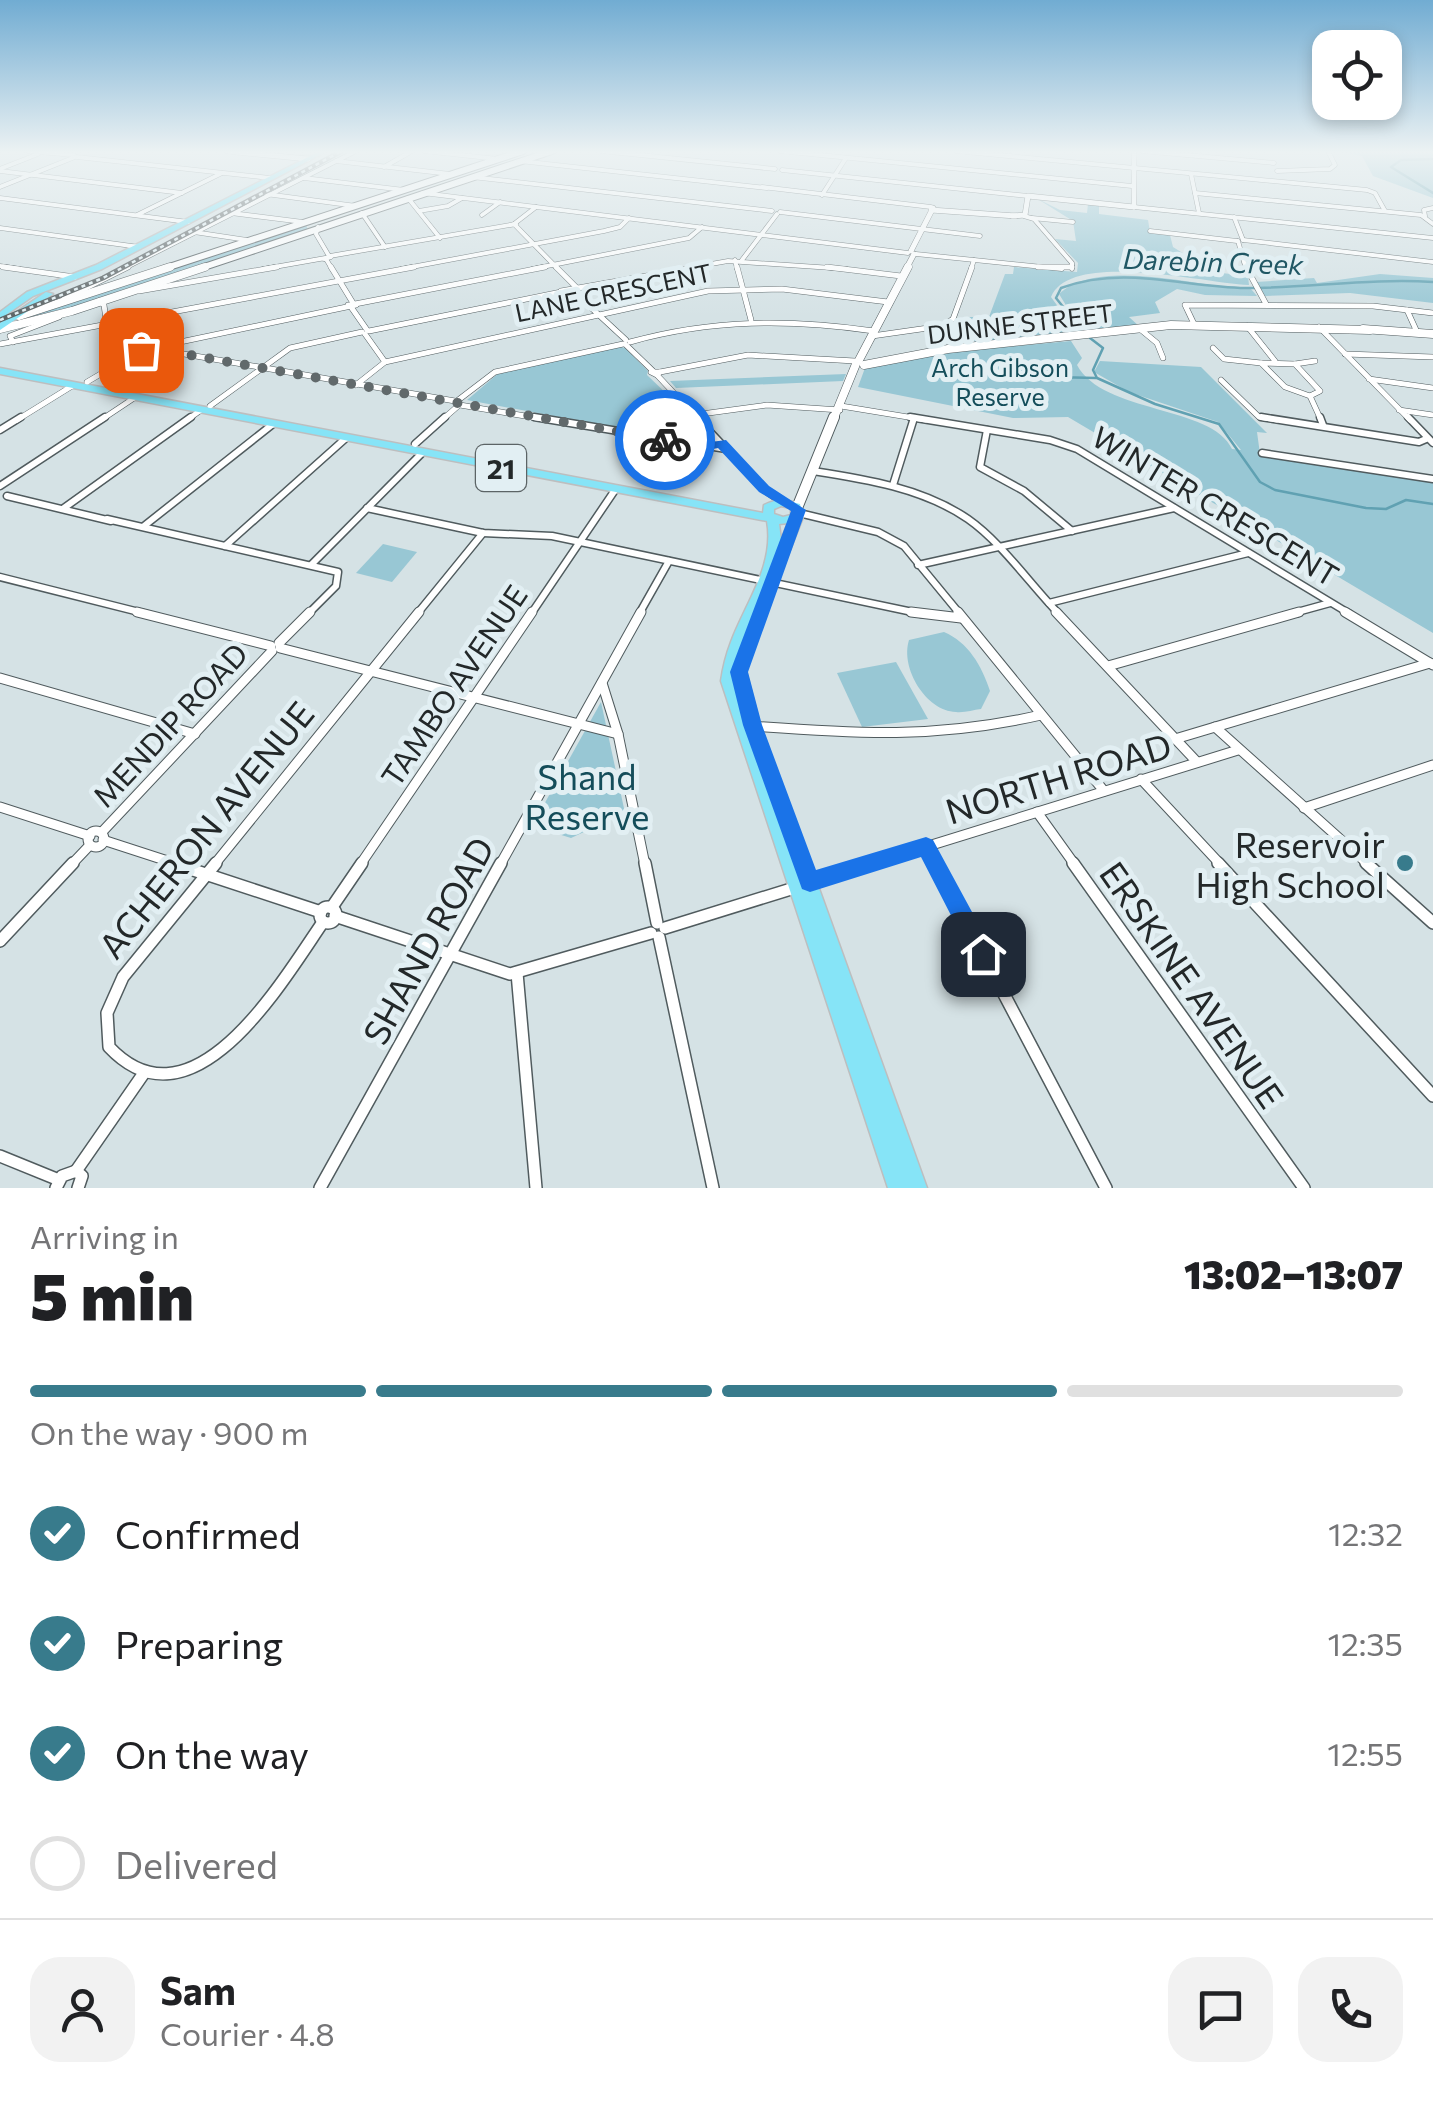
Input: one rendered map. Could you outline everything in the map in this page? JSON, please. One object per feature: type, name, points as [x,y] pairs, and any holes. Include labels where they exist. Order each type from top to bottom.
[{"type":"main road","points":[[5,316],[217,206]]},
{"type":"main road","points":[[5,316],[30,304],[86,296],[99,302],[152,286],[355,206]]},
{"type":"main road","points":[[5,316],[86,296],[247,240],[304,227],[317,231],[377,206]]},
{"type":"main road","points":[[5,316],[38,291],[80,277]]},
{"type":"main road","points":[[30,304],[38,291]]},
{"type":"main road","points":[[5,316],[72,311],[86,296]]},
{"type":"main road","name":"DUNNE STREET","points":[[861,362],[1163,326],[1433,334]]},
{"type":"main road","points":[[861,362],[815,470],[784,511],[780,547],[740,658],[739,672],[747,726],[864,1062],[916,1188]]},
{"type":"main road","name":"21","points":[[0,368],[673,497]]},
{"type":"main road","name":"21","points":[[80,384],[134,398],[173,402]]},
{"type":"main road","name":"21","points":[[205,408],[272,424],[304,426],[346,438],[419,449]]},
{"type":"main road","name":"21","points":[[482,461],[615,490],[784,511]]},
{"type":"main road","points":[[780,547],[784,511]]},
{"type":"main road","points":[[864,1062],[899,1188]]},
{"type":"street","points":[[68,206],[188,222]]},
{"type":"street","points":[[137,215],[155,206]]},
{"type":"street","points":[[86,296],[242,206]]},
{"type":"street","points":[[416,206],[440,238]]},
{"type":"street","points":[[419,211],[445,206]]},
{"type":"street","points":[[482,215],[494,206]]},
{"type":"street","points":[[532,206],[1072,270],[1072,263],[1029,217],[1030,206]]},
{"type":"street","points":[[726,206],[980,236]]},
{"type":"street","points":[[920,206],[1073,222]]},
{"type":"street","points":[[1138,206],[1433,238]]},
{"type":"street","points":[[1197,206],[1198,212]]},
{"type":"street","points":[[1330,206],[1430,220]]},
{"type":"street","points":[[1382,206],[1386,212]]},
{"type":"street","points":[[152,286],[516,224],[536,207]]},
{"type":"street","points":[[656,373],[748,355],[861,362],[932,208]]},
{"type":"street","points":[[1430,220],[1424,210],[1433,208]]},
{"type":"street","points":[[231,212],[304,227]]},
{"type":"street","points":[[751,320],[741,260],[774,212]]},
{"type":"street","points":[[362,213],[385,248]]},
{"type":"street","points":[[0,342],[616,228],[629,218]]},
{"type":"street","points":[[1235,218],[1253,286],[1268,303]]},
{"type":"street","points":[[516,224],[784,511],[867,530],[890,540],[918,564],[1104,791]]},
{"type":"street","points":[[0,430],[147,348],[690,238],[702,227]]},
{"type":"street","points":[[0,228],[140,247]]},
{"type":"street","points":[[317,231],[327,258],[385,362]]},
{"type":"street","points":[[1150,231],[1433,262]]},
{"type":"street","points":[[194,232],[247,240]]},
{"type":"street","points":[[64,508],[290,348],[588,286],[741,260],[900,276]]},
{"type":"street","points":[[4,495],[315,566],[457,403],[495,372],[639,339],[751,320],[873,334],[942,326],[953,320],[974,260]]},
{"type":"street","points":[[0,266],[80,277]]},
{"type":"street","name":"LANE CRESCENT","points":[[356,385],[385,362],[599,314],[743,288],[888,302]]},
{"type":"street","points":[[99,302],[104,304],[106,340],[123,344],[703,447],[724,446]]},
{"type":"street","points":[[1197,326],[1185,304],[1268,303],[1433,312]]},
{"type":"street","points":[[1408,310],[1417,332]]},
{"type":"street","points":[[11,339],[72,311]]},
{"type":"street","points":[[1248,327],[1275,361]]},
{"type":"street","points":[[1140,328],[1157,342],[1163,358]]},
{"type":"street","points":[[1320,328],[1429,441]]},
{"type":"street","points":[[1213,348],[1224,359],[1314,362]]},
{"type":"street","points":[[1345,354],[1433,357]]},
{"type":"street","points":[[1261,362],[1285,387],[1310,396],[1322,425]]},
{"type":"street","points":[[1295,364],[1320,390],[1310,396]]},
{"type":"street","points":[[1369,379],[1433,388]]},
{"type":"street","points":[[1226,383],[1252,414],[1429,441]]},
{"type":"street","points":[[0,486],[134,398]]},
{"type":"street","name":"WINTER CRESCENT","points":[[694,414],[742,405],[800,403],[987,430],[1077,449],[1432,663]]},
{"type":"street","points":[[1399,410],[1433,415]]},
{"type":"street","points":[[892,485],[914,418]]},
{"type":"street","points":[[140,525],[272,424]]},
{"type":"street","points":[[987,430],[980,467],[1024,491],[1072,532]]},
{"type":"street","points":[[225,546],[346,438]]},
{"type":"street","points":[[1262,452],[1433,478]]},
{"type":"street","points":[[815,470],[892,485],[948,507],[998,548],[1197,762]]},
{"type":"street","name":"TAMBO AVENUE","points":[[144,1073],[178,1071],[216,1056],[236,1042],[328,914],[615,490]]},
{"type":"street","points":[[367,508],[482,533],[536,534],[580,542],[942,617],[960,616]]},
{"type":"street","points":[[918,564],[1174,508]]},
{"type":"street","name":"ACHERON AVENUE","points":[[144,1073],[119,1058],[110,1047],[106,1030],[111,1001],[123,977],[482,533]]},
{"type":"street","points":[[1049,603],[1248,553]]},
{"type":"street","name":"SHAND ROAD","points":[[321,1188],[669,561]]},
{"type":"street","name":"MENDIP ROAD","points":[[103,836],[328,592],[336,574],[315,566]]},
{"type":"street","points":[[0,577],[618,734]]},
{"type":"street","points":[[1108,666],[1330,602]]},
{"type":"street","points":[[1176,738],[1432,663]]},
{"type":"street","points":[[0,678],[195,734]]},
{"type":"street","points":[[602,683],[618,734],[712,1188]]},
{"type":"street","points":[[747,726],[890,736],[960,732],[1040,715]]},
{"type":"street","points":[[1215,728],[1433,923]]},
{"type":"street","name":"NORTH ROAD","points":[[517,974],[1238,750]]},
{"type":"street","points":[[1304,808],[1433,765]]},
{"type":"street","points":[[1140,779],[1433,1096]]},
{"type":"street","points":[[0,807],[90,841],[103,836],[205,874],[517,974],[536,1188]]},
{"type":"street","name":"ERSKINE AVENUE","points":[[1037,812],[1304,1188]]},
{"type":"street","name":"MENDIP ROAD","points":[[0,941],[90,841]]},
{"type":"street","points":[[926,846],[1106,1188]]},
{"type":"street","points":[[0,1156],[58,1184],[76,1171],[144,1073]]},
{"type":"street","points":[[76,1171],[82,1176],[78,1188]]},
{"type":"green space","points":[[1050,206],[1087,213],[1088,206],[1099,206],[1099,214],[1148,220],[1150,232],[1170,235],[1173,247],[1213,272],[1248,276],[1249,285],[1142,273],[1085,275],[1064,283],[1051,297],[1072,326],[1082,331],[1059,294],[1077,283],[1099,277],[1179,280],[1251,289],[1257,296],[1205,295],[1177,289],[1155,302],[1160,313],[1129,317],[1140,327],[978,344],[969,336],[983,330],[965,317],[989,317],[1005,274],[1013,274],[1014,267],[1077,272],[1078,263],[1055,239],[1076,241],[1073,221]]},
{"type":"green space","points":[[306,225],[308,230],[86,304],[28,317]]},
{"type":"green space","points":[[1380,274],[1433,278],[1433,303],[1350,293],[1265,296],[1256,282],[1314,278],[1317,283]]},
{"type":"green space","name":"Arch Gibson Reserve","points":[[1071,341],[1082,358],[1077,365],[1090,381],[1132,402],[1203,424],[1221,435],[1232,449],[1241,450],[1218,422],[1129,392],[1094,372],[1100,361],[1201,367],[1267,433],[1257,432],[1260,454],[1433,480],[1433,633],[1068,417],[1013,418],[858,387],[865,368],[948,352]]},
{"type":"green space","points":[[617,346],[625,348],[648,371],[647,375],[722,447],[467,400],[500,372]]},
{"type":"green space","points":[[846,374],[843,381],[676,388],[670,381]]},
{"type":"green space","points":[[383,544],[417,552],[392,582],[356,573]]},
{"type":"green space","points":[[944,632],[967,648],[983,673],[990,691],[981,709],[945,710],[926,696],[912,675],[909,640]]},
{"type":"green space","points":[[896,662],[928,719],[862,727],[837,673]]},
{"type":"green space","name":"Shand Reserve","points":[[601,702],[625,813],[571,838],[532,826]]},
{"type":"waterway","name":"Darebin Creek","points":[[1084,333],[1056,298],[1061,288],[1084,281],[1130,278],[1246,288],[1433,282]]},
{"type":"waterway","name":"Darebin Creek","points":[[1090,338],[1103,348],[1093,370],[1097,378],[1155,404],[1219,424],[1260,482],[1275,490],[1366,508],[1386,509],[1406,500],[1433,504]]},
{"type":"waterway","points":[[1053,377],[1096,378]]},
{"type":"railway","points":[[0,320],[103,278],[238,206]]},
{"type":"way so far","points":[[141,350],[132,354],[145,347],[665,440]]},
{"type":"place","name":"Reservoir High School","points":[[1405,863]]},
{"type":"route","points":[[665,440],[703,447],[722,443],[764,489],[793,504],[799,513],[740,658],[739,672],[752,725],[810,882],[926,846],[983,954]]}]
